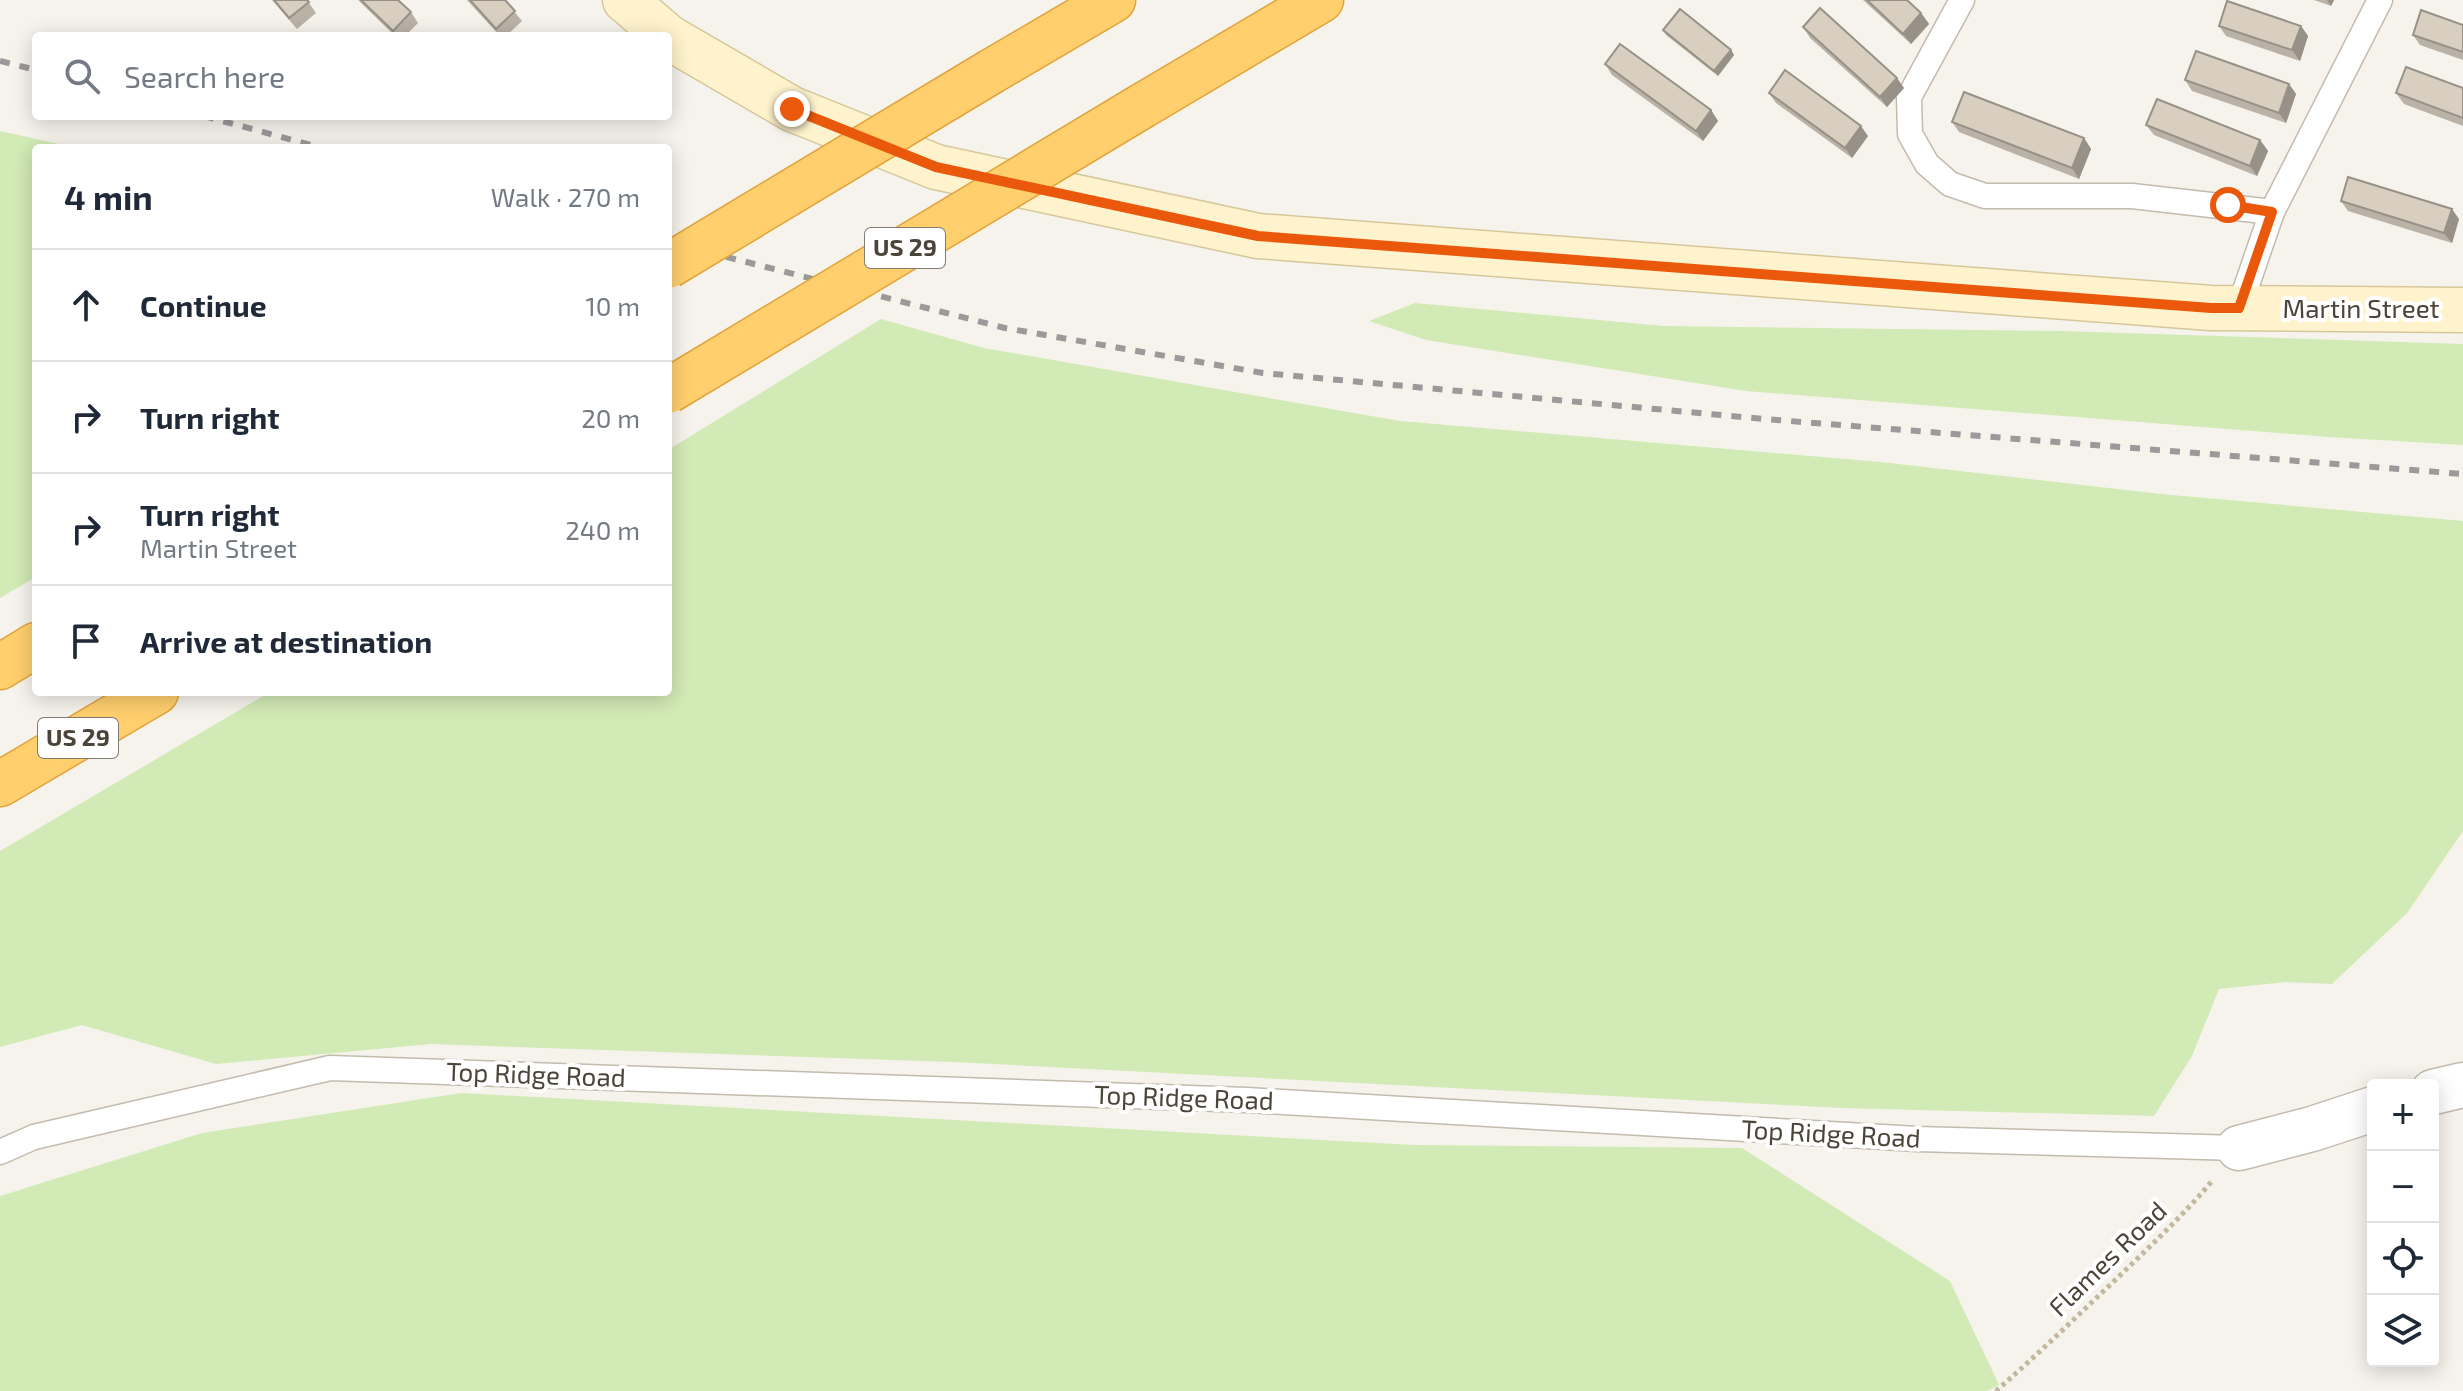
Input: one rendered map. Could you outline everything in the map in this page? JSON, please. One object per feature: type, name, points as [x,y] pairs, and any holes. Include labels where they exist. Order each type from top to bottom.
[{"type":"highway","points":[[672,264],[1113,0]]},
{"type":"highway","name":"US 29","points":[[672,389],[1321,0]]},
{"type":"highway","points":[[0,667],[32,647]]},
{"type":"highway","name":"US 29","points":[[0,784],[149,696]]},
{"type":"street","name":"Martin Street","points":[[625,0],[662,32]]},
{"type":"street","name":"Martin Street","points":[[672,39],[792,109],[936,167],[1258,236],[2211,308],[2463,310]]},
{"type":"street","points":[[2439,1091],[2463,1085]]},
{"type":"street","name":"Top Ridge Road","points":[[2239,1148],[2367,1111]]},
{"type":"lane","points":[[1962,0],[1909,97],[1910,134],[1927,164],[1950,184],[1985,196],[2132,196],[2272,212]]},
{"type":"lane","points":[[2239,308],[2272,212],[2380,0]]},
{"type":"lane","name":"Top Ridge Road","points":[[0,1152],[34,1137],[330,1068],[1247,1100],[1669,1127],[1917,1139],[2239,1148]]},
{"type":"path","name":"Flames Road","points":[[1996,1391],[2046,1347],[2192,1205],[2239,1148]]},
{"type":"green space","points":[[0,131],[59,144],[32,144],[32,579],[0,598]]},
{"type":"green space","points":[[1415,303],[1663,326],[2061,331],[2463,344],[2463,445],[1746,391],[1426,340],[1369,321]]},
{"type":"green space","points":[[881,319],[984,348],[1400,421],[1881,462],[2161,494],[2463,521],[2463,831],[2407,913],[2332,984],[2286,982],[2219,989],[2192,1056],[2154,1116],[1842,1108],[953,1062],[431,1044],[216,1064],[82,1025],[0,1047],[0,851],[263,696],[672,696],[672,448]]},
{"type":"green space","points":[[461,1093],[1414,1145],[1742,1148],[1950,1281],[1999,1385],[1987,1391],[0,1391],[0,1196],[202,1133]]},
{"type":"building","points":[[274,0],[307,0],[309,2],[289,18]]},
{"type":"building","points":[[361,0],[398,0],[411,12],[393,31]]},
{"type":"building","points":[[470,0],[505,0],[515,11],[496,29]]},
{"type":"building","points":[[1867,0],[1907,0],[1921,13],[1903,34]]},
{"type":"building","points":[[2227,1],[2301,26],[2292,50],[2219,26]]},
{"type":"building","points":[[1820,8],[1897,78],[1880,97],[1803,27]]},
{"type":"building","points":[[1680,9],[1731,50],[1714,71],[1663,30]]},
{"type":"building","points":[[2421,10],[2463,25],[2463,52],[2413,35]]},
{"type":"building","points":[[1620,44],[1711,110],[1696,131],[1605,64]]},
{"type":"building","points":[[2196,51],[2289,84],[2279,113],[2185,80]]},
{"type":"building","points":[[2406,67],[2463,88],[2463,118],[2396,93]]},
{"type":"building","points":[[1785,70],[1861,126],[1845,148],[1769,93]]},
{"type":"building","points":[[1964,92],[2084,138],[2072,168],[1952,122]]},
{"type":"building","points":[[2157,99],[2260,140],[2250,166],[2146,125]]},
{"type":"building","points":[[2348,177],[2452,209],[2444,233],[2341,201]]},
{"type":"railway","points":[[0,61],[32,69]]},
{"type":"railway","points":[[219,120],[307,144]]},
{"type":"railway","points":[[672,243],[1005,328],[1263,373],[1764,419],[2463,474]]},
{"type":"route","points":[[792,109],[936,167],[1258,236],[2211,308],[2239,308],[2272,212],[2228,205]]}]
